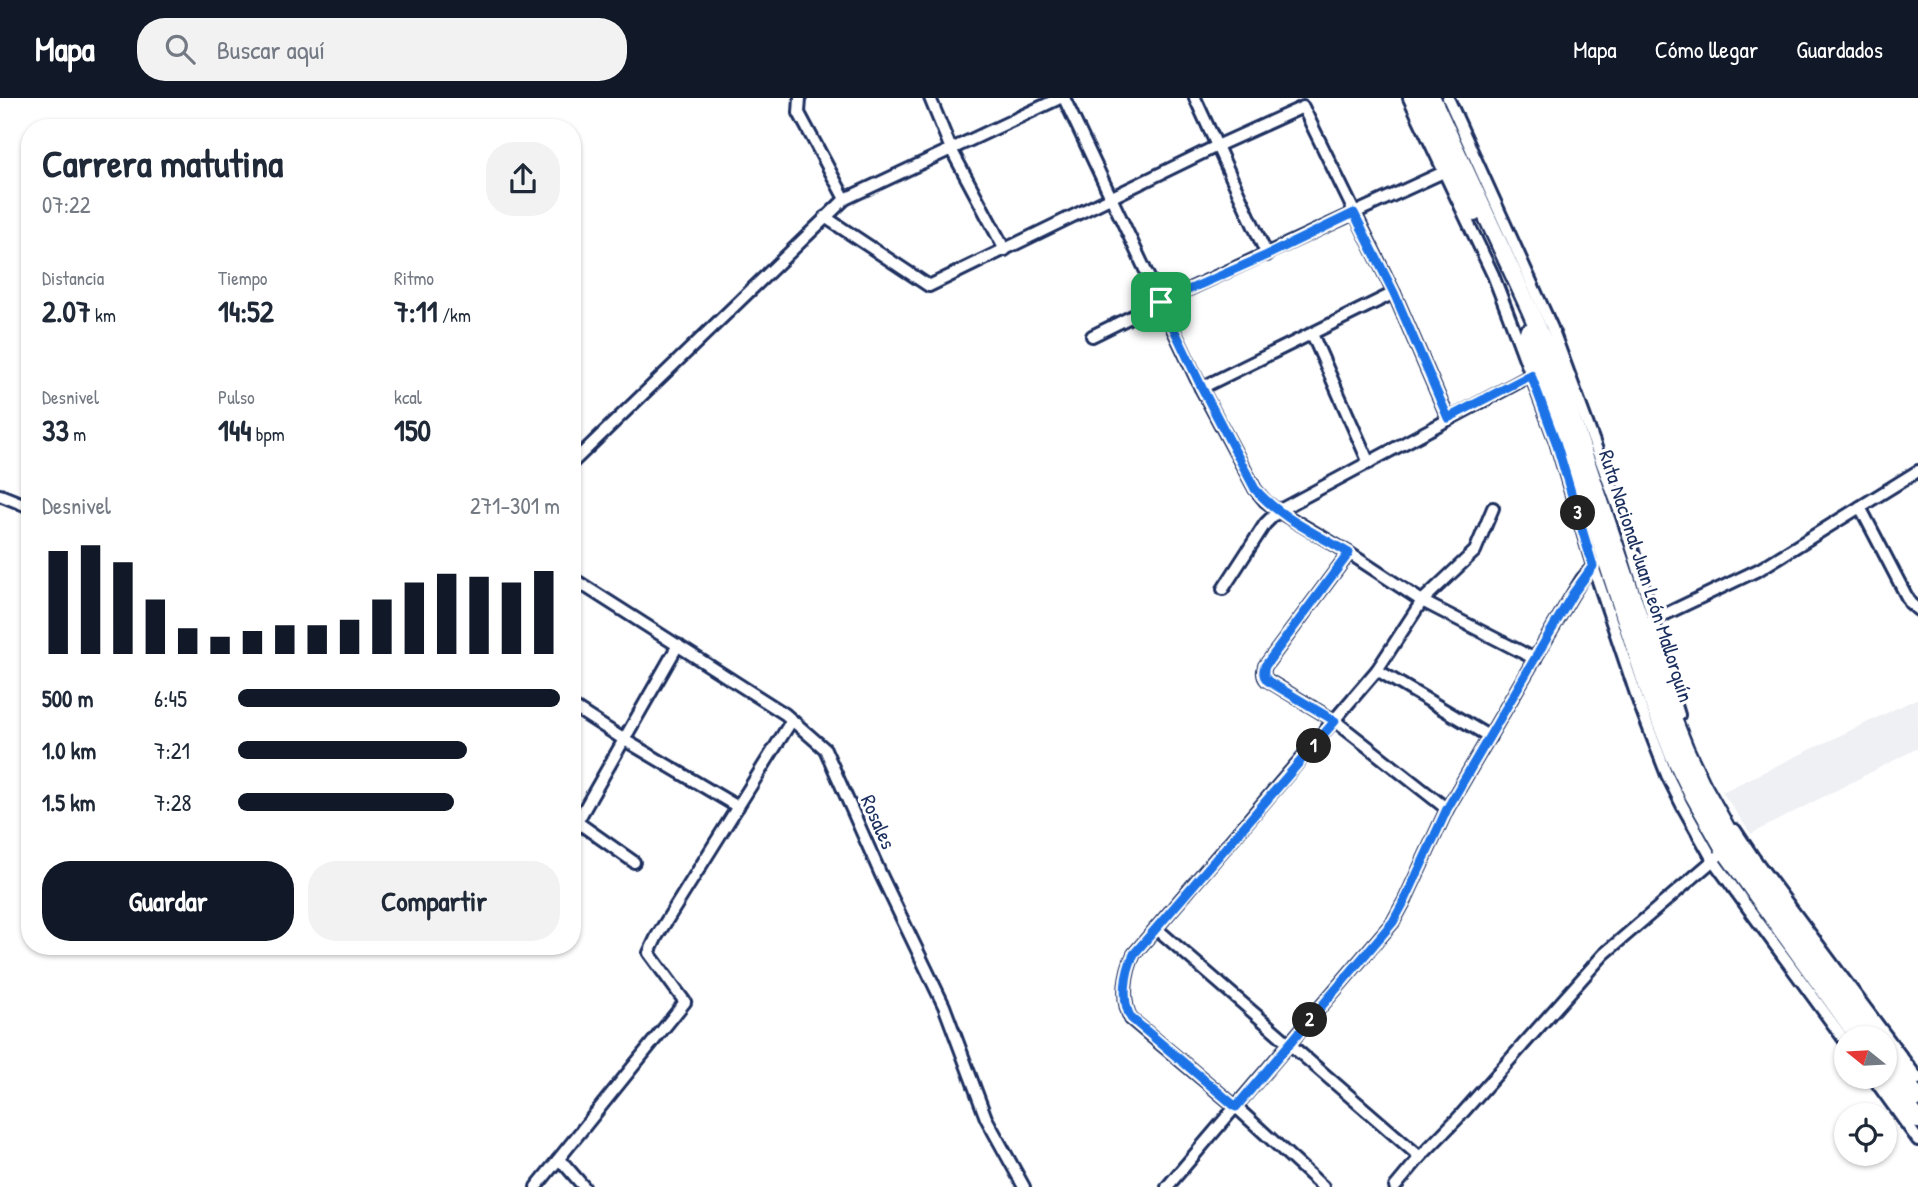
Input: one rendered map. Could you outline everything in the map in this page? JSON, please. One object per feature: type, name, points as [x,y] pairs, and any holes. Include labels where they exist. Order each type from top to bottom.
[{"type":"highway","name":"Ruta Nacional Juan León Mallorquín","points":[[1419,98],[1547,365],[1645,624],[1672,719],[1696,773],[1743,858],[1865,1026]]},
{"type":"highway","name":"Ruta Nacional Juan León Mallorquín","points":[[1432,98],[1453,168]]},
{"type":"highway","name":"Ruta Nacional Juan León Mallorquín","points":[[1547,365],[1600,540],[1599,563],[1661,724],[1705,818],[1719,855],[1850,1026]]},
{"type":"highway","points":[[1897,1069],[1918,1098]]},
{"type":"highway","points":[[1896,1089],[1918,1120]]},
{"type":"street","points":[[800,98],[799,113],[845,199]]},
{"type":"street","points":[[930,98],[951,149],[1005,250]]},
{"type":"street","points":[[581,454],[845,199],[1062,98],[1202,388],[1255,489],[1265,501],[1422,601],[1535,659]]},
{"type":"street","points":[[1195,98],[1267,255]]},
{"type":"street","points":[[1409,98],[1453,168],[1493,275],[1547,365]]},
{"type":"street","points":[[1448,98],[1552,328],[1547,365],[1556,442],[1599,563],[1639,703],[1667,775],[1682,805],[1835,1026]]},
{"type":"street","points":[[825,217],[929,286],[1303,107],[1394,293],[1448,418]]},
{"type":"street","points":[[1092,336],[1453,168]]},
{"type":"street","points":[[1202,388],[1394,293]]},
{"type":"street","points":[[1312,334],[1369,463]]},
{"type":"street","points":[[1223,589],[1265,524],[1278,511],[1547,365]]},
{"type":"street","points":[[1600,540],[1611,554],[1634,624],[1645,624],[1760,569],[1918,471]]},
{"type":"street","points":[[0,495],[21,503]]},
{"type":"street","points":[[1323,1187],[1236,1107],[1131,1018],[1126,1010],[1130,961],[1377,670],[1422,601],[1475,551],[1493,508]]},
{"type":"street","points":[[1860,508],[1910,603],[1918,610]]},
{"type":"street","points":[[1349,553],[1265,666],[1264,677],[1335,721],[1447,809]]},
{"type":"street","points":[[1175,1185],[1236,1107],[1393,922],[1447,809],[1572,595],[1599,563]]},
{"type":"street","name":"Rosales","points":[[581,584],[785,713],[825,749],[881,875],[944,1006],[986,1118],[1024,1187]]},
{"type":"street","points":[[1645,624],[1646,680]]},
{"type":"street","points":[[1645,624],[1664,667],[1689,745],[1716,798],[1753,857],[1918,1079]]},
{"type":"street","points":[[581,811],[678,645]]},
{"type":"street","points":[[1377,670],[1490,737]]},
{"type":"street","points":[[581,712],[737,807]]},
{"type":"street","points":[[536,1187],[685,1002],[649,953],[792,720]]},
{"type":"street","points":[[581,825],[634,862]]},
{"type":"street","points":[[1395,1187],[1604,954],[1719,855]]},
{"type":"street","points":[[1157,929],[1420,1157]]},
{"type":"street","points":[[1881,1089],[1918,1140]]},
{"type":"street","points":[[558,1160],[584,1187]]},
{"type":"shaded area","points":[[1918,698],[1918,748],[1751,834],[1722,792]]},
{"type":"route","points":[[1354,213],[1394,293],[1448,418],[1531,375],[1556,442],[1593,566],[1572,595],[1447,809],[1393,922],[1236,1107],[1131,1018],[1126,1010],[1128,969],[1134,954],[1335,721],[1268,681],[1263,671],[1349,553],[1278,511],[1255,489],[1161,302],[1354,213]]}]
